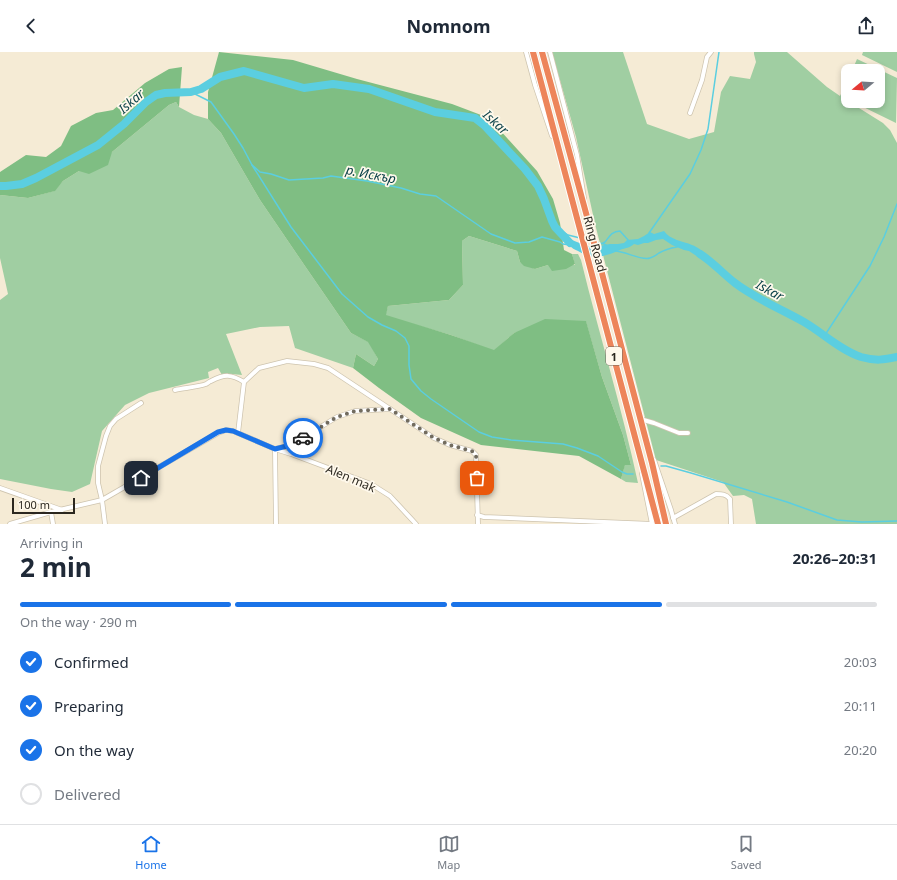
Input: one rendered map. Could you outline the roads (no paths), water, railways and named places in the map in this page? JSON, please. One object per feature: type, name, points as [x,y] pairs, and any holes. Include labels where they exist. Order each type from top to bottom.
[{"type":"highway","name":"Ring Road","points":[[533,52],[658,524]]},
{"type":"highway","name":"Ring Road","points":[[542,52],[589,224],[666,524]]},
{"type":"street","points":[[526,52],[535,85],[572,199]]},
{"type":"street","points":[[550,52],[577,154],[589,224]]},
{"type":"street","points":[[690,113],[702,80],[707,57],[711,52]]},
{"type":"street","points":[[238,433],[244,382],[259,368],[287,362],[314,364],[328,368],[434,438],[450,445],[472,451],[476,455],[478,524]]},
{"type":"street","points":[[175,390],[206,384],[227,375],[231,375],[244,382]]},
{"type":"street","points":[[105,524],[98,483],[98,466],[108,431],[116,419],[141,403]]},
{"type":"street","points":[[10,524],[51,512],[102,500],[218,432],[226,430],[238,433],[275,449],[291,445],[337,417],[355,411],[390,409]]},
{"type":"street","points":[[640,420],[654,423],[679,433],[688,433]]},
{"type":"street","name":"Ring Road","points":[[640,420],[675,524]]},
{"type":"street","name":"Ring Road","points":[[636,442],[649,516],[652,524]]},
{"type":"street","points":[[275,449],[276,524]]},
{"type":"street","name":"Alen mak","points":[[275,449],[371,484],[390,496],[416,524]]},
{"type":"street","points":[[0,488],[62,510]]},
{"type":"street","points":[[673,518],[716,494],[722,494],[730,500],[731,524]]},
{"type":"street","points":[[51,512],[53,524]]},
{"type":"street","points":[[477,515],[484,517],[652,524]]},
{"type":"water","points":[[664,231],[673,238],[697,247],[710,257],[704,261],[689,251],[672,245],[663,239],[638,245],[634,244],[604,256],[589,256],[574,249],[562,236],[587,246],[594,247],[624,243],[627,240],[638,239],[650,232],[654,234]]},
{"type":"waterway","points":[[649,233],[690,174],[701,150],[708,129],[719,52]]},
{"type":"waterway","name":"Iskar","points":[[0,186],[22,184],[98,145],[124,124],[146,102],[156,95],[165,93],[191,92],[201,89],[220,77],[244,71],[304,88],[333,84],[369,89],[435,112],[475,118],[484,125],[525,169],[538,186],[555,227],[570,243]]},
{"type":"waterway","name":"р. Искър","points":[[191,92],[211,102],[234,134],[252,165],[260,172],[289,180],[323,178],[331,176],[367,181],[401,188],[420,194],[436,196],[491,234],[515,243],[529,242],[542,237],[570,245]]},
{"type":"waterway","points":[[252,165],[291,227],[342,294],[368,317],[396,331],[405,338],[409,346],[411,379],[421,391],[479,432],[492,437],[511,440],[563,444],[598,456],[622,472],[633,474]]},
{"type":"waterway","points":[[825,335],[870,266],[884,237],[897,204]]},
{"type":"waterway","name":"Iskar","points":[[555,227],[568,235],[580,238]]},
{"type":"waterway","points":[[603,243],[609,236],[617,231],[620,231],[629,241]]},
{"type":"waterway","points":[[595,242],[606,245]]},
{"type":"waterway","points":[[616,251],[647,259],[665,250],[677,247]]},
{"type":"waterway","name":"Iskar","points":[[700,254],[743,289],[811,326],[853,354],[875,360],[897,357]]},
{"type":"waterway","points":[[661,466],[691,473],[787,502],[837,520],[862,522],[897,521]]}]
